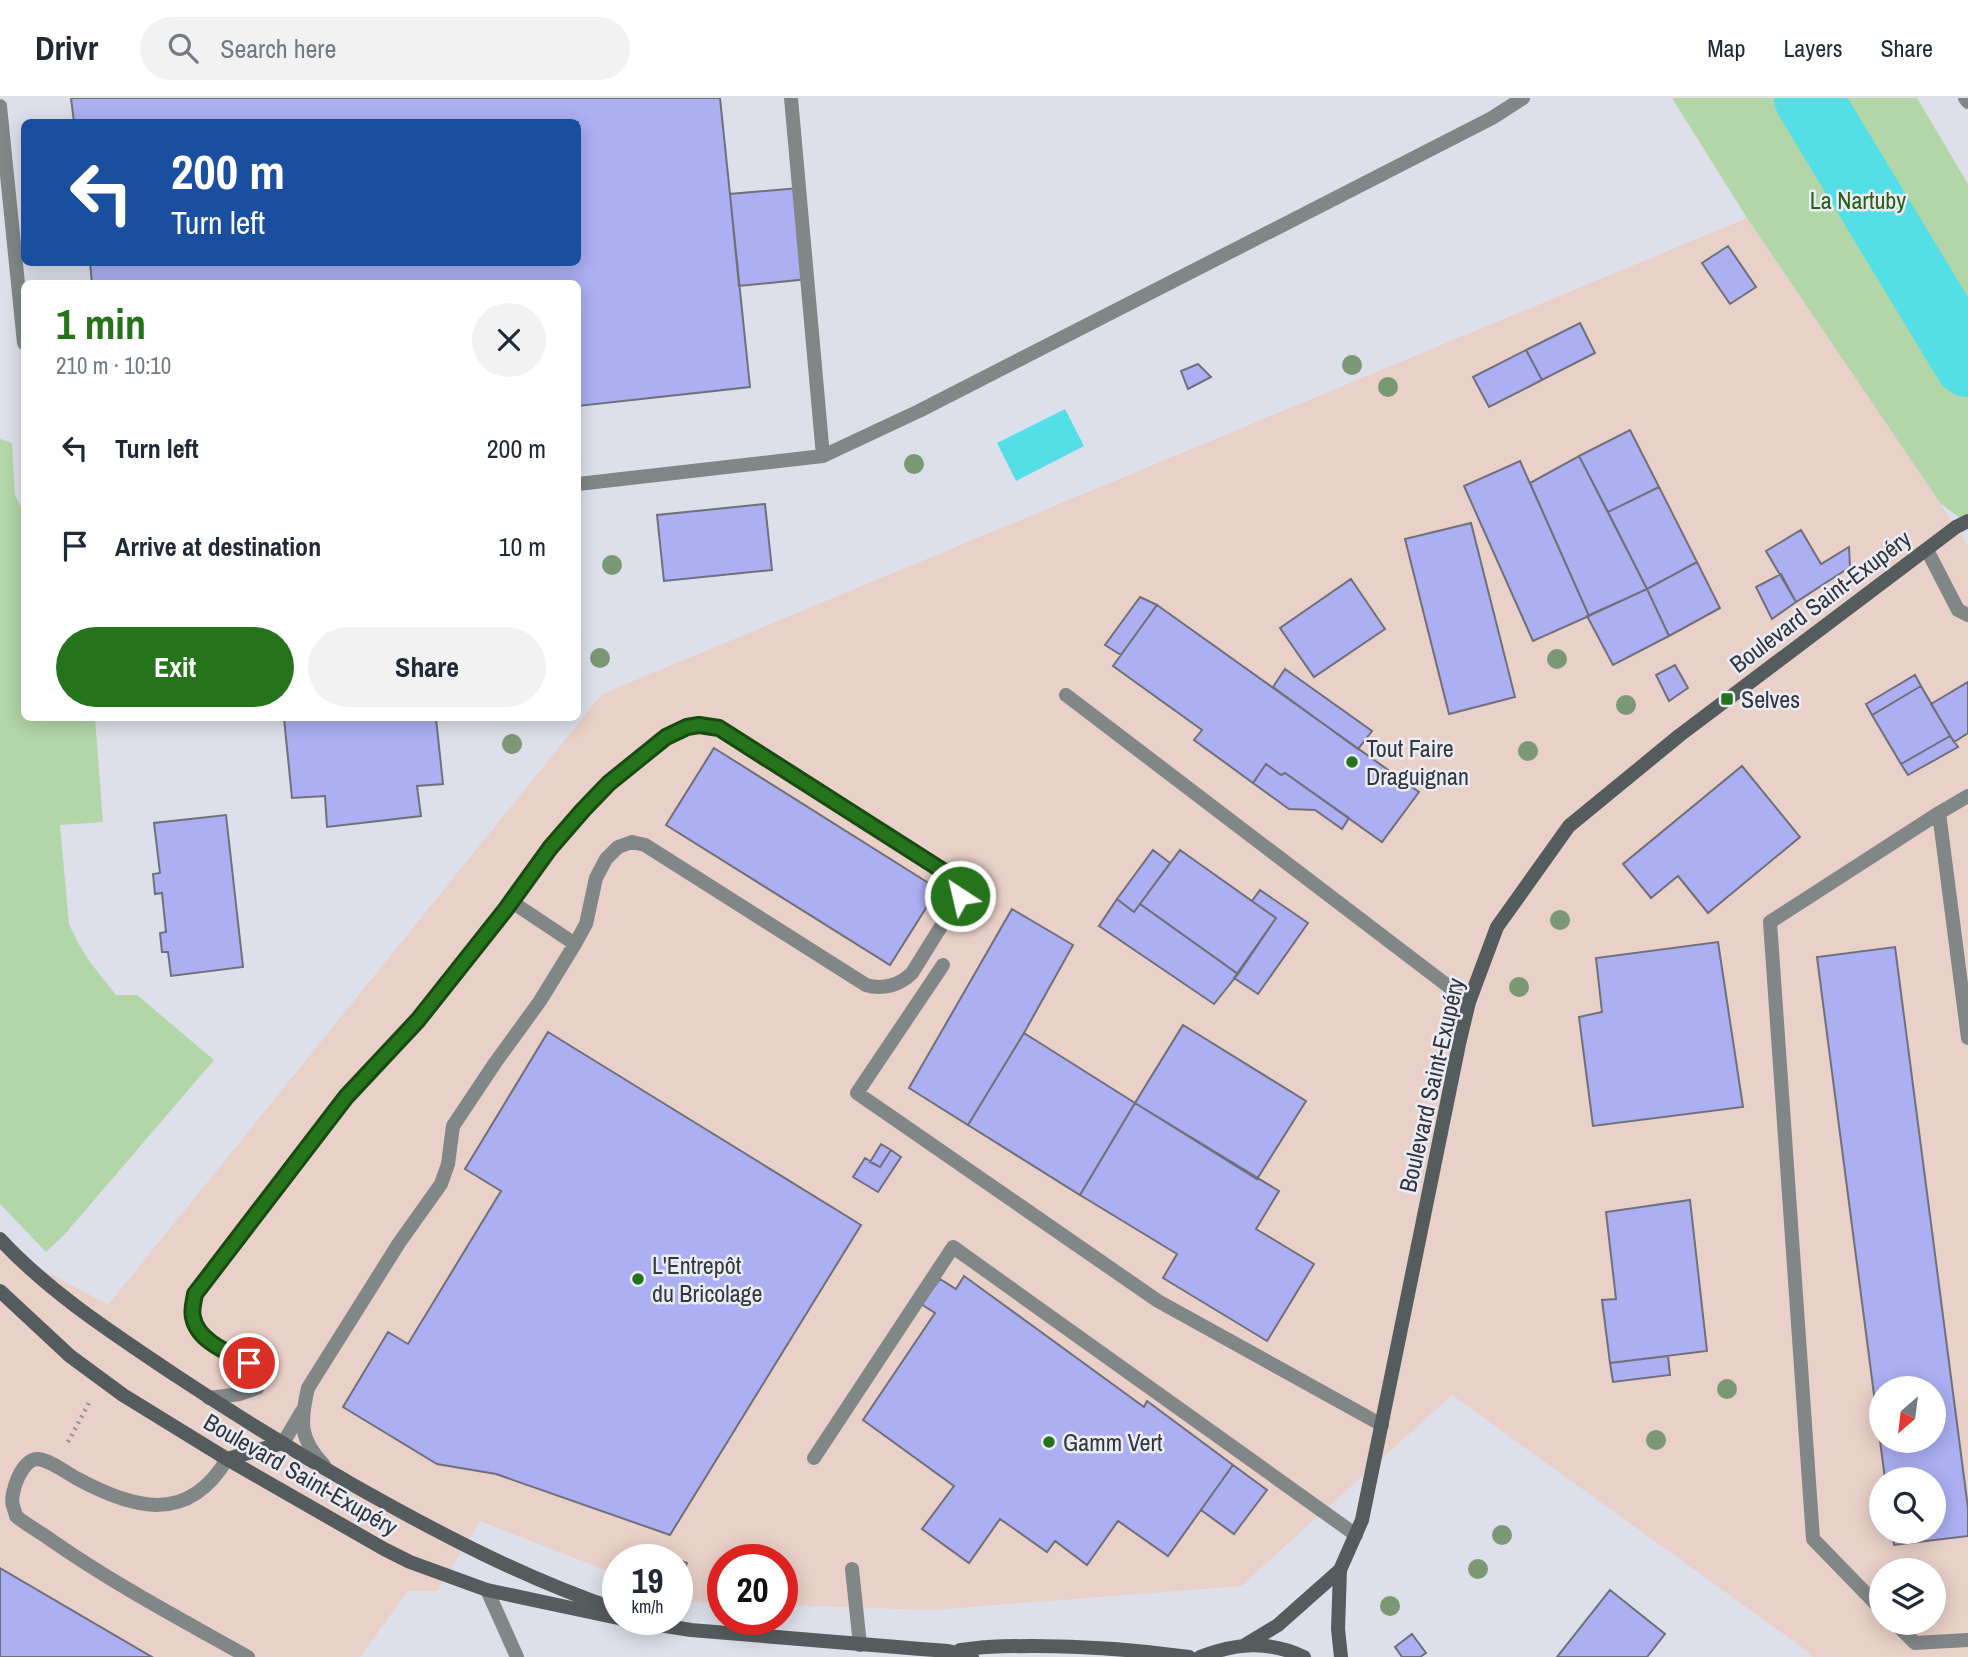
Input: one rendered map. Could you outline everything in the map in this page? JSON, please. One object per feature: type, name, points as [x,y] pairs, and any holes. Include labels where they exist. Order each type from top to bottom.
[{"type":"main road","name":"Boulevard Saint-Exupéry","points":[[1245,1645],[1285,1619],[1340,1570],[1362,1520],[1469,1002],[1497,927],[1569,826],[1680,735],[1962,524]]},
{"type":"main road","points":[[0,1239],[75,1305],[231,1413],[400,1511],[499,1563],[602,1605]]},
{"type":"main road","name":"Boulevard Saint-Exupéry","points":[[0,1291],[71,1356],[123,1395],[227,1459],[384,1549],[487,1590],[602,1614]]},
{"type":"main road","points":[[227,1459],[283,1443]]},
{"type":"main road","points":[[1340,1570],[1338,1629],[1341,1657]]},
{"type":"main road","name":"Boulevard Saint-Exupéry","points":[[693,1628],[948,1651],[972,1657]]},
{"type":"main road","points":[[1200,1657],[1220,1649],[1245,1645],[1269,1646],[1292,1651],[1304,1657]]},
{"type":"main road","points":[[948,1651],[983,1647],[1075,1647],[1135,1650],[1189,1657]]},
{"type":"street","points":[[791,98],[823,456]]},
{"type":"street","points":[[581,484],[823,456],[919,411],[1106,316],[1492,118],[1523,98]]},
{"type":"street","points":[[1965,98],[1968,103]]},
{"type":"street","points":[[0,106],[21,313]]},
{"type":"street","points":[[1927,550],[1958,610],[1968,615]]},
{"type":"street","points":[[1066,695],[1469,1002]]},
{"type":"street","points":[[209,1398],[250,1392],[257,1388],[259,1377],[249,1363],[203,1337],[192,1314],[195,1294],[346,1097],[418,1020],[512,902],[550,848],[609,783],[666,737],[687,727],[699,725],[719,728],[954,878],[959,884],[960,896],[912,973],[896,984],[876,988],[866,985],[645,845],[632,842],[618,847],[606,859],[596,878],[586,924],[575,944],[540,1001],[453,1126],[448,1164],[440,1184],[399,1243],[308,1388],[302,1429],[311,1452],[330,1471]]},
{"type":"street","points":[[1869,1597],[1813,1539],[1770,922],[1968,796]]},
{"type":"street","points":[[1939,813],[1968,1038]]},
{"type":"street","points":[[512,902],[575,944]]},
{"type":"street","points":[[943,965],[857,1093],[1158,1301],[1382,1426]]},
{"type":"street","points":[[814,1458],[953,1247],[1356,1535]]},
{"type":"street","points":[[283,1443],[303,1410]]},
{"type":"street","points":[[227,1459],[217,1476],[208,1484],[188,1498],[167,1505],[121,1500],[51,1464],[38,1459],[31,1460],[23,1467],[11,1502],[16,1515],[76,1558],[248,1657]]},
{"type":"street","points":[[852,1569],[860,1645]]},
{"type":"street","points":[[487,1590],[517,1657]]},
{"type":"street","points":[[1907,1635],[1915,1643],[1968,1640]]},
{"type":"path","points":[[64,1450],[82,1416]]},
{"type":"shaded area","points":[[1747,218],[1968,545],[1968,1657],[1812,1657],[1452,1395],[1241,1586],[932,1610],[798,1606],[798,1544],[707,1544],[707,1603],[693,1602],[693,1544],[602,1544],[602,1569],[480,1521],[437,1591],[408,1591],[360,1657],[0,1657],[0,1246],[108,1305],[602,694]]},
{"type":"green space","name":"La Nartuby","points":[[1672,98],[1917,98],[1968,184],[1968,524],[1940,503],[1747,218]]},
{"type":"green space","points":[[0,439],[12,443],[15,495],[21,507],[21,721],[95,721],[103,822],[60,825],[69,924],[90,962],[116,995],[137,995],[214,1060],[65,1234],[46,1252],[0,1204]]},
{"type":"water","points":[[1065,409],[1084,446],[1016,481],[997,443]]},
{"type":"building","points":[[71,98],[720,98],[750,387],[581,406],[581,280],[92,280],[90,266],[581,266],[581,119],[74,119]]},
{"type":"building","points":[[799,188],[808,279],[739,286],[730,194]]},
{"type":"building","points":[[1728,246],[1756,287],[1730,304],[1702,263]]},
{"type":"building","points":[[1580,323],[1595,353],[1542,380],[1526,350]]},
{"type":"building","points":[[1526,350],[1542,380],[1489,407],[1473,377]]},
{"type":"building","points":[[1198,364],[1211,377],[1188,389],[1181,371]]},
{"type":"building","points":[[1630,430],[1659,487],[1608,512],[1579,456]]},
{"type":"building","points":[[1579,456],[1647,589],[1589,616],[1530,483]]},
{"type":"building","points":[[1520,461],[1589,616],[1533,641],[1464,486]]},
{"type":"building","points":[[1659,487],[1697,562],[1647,589],[1608,512]]},
{"type":"building","points":[[765,504],[772,570],[664,581],[657,515]]},
{"type":"building","points":[[1471,523],[1515,697],[1449,714],[1405,539]]},
{"type":"building","points":[[1801,530],[1821,564],[1849,547],[1850,567],[1796,602],[1766,551]]},
{"type":"building","points":[[1697,562],[1720,608],[1669,636],[1647,589]]},
{"type":"building","points":[[1781,574],[1796,602],[1772,619],[1756,587]]},
{"type":"building","points":[[1351,579],[1385,629],[1314,677],[1280,628]]},
{"type":"building","points":[[1647,589],[1669,636],[1613,665],[1587,616]]},
{"type":"building","points":[[1140,597],[1157,605],[1121,655],[1105,645]]},
{"type":"building","points":[[1157,605],[1419,792],[1382,842],[1285,773],[1281,775],[1266,764],[1253,783],[1194,740],[1202,730],[1113,666]]},
{"type":"building","points":[[1675,665],[1688,688],[1669,701],[1656,675]]},
{"type":"building","points":[[1285,669],[1372,731],[1358,749],[1273,687]]},
{"type":"building","points":[[1915,675],[1921,686],[1872,715],[1866,704]]},
{"type":"building","points":[[1968,682],[1968,733],[1954,742],[1931,704]]},
{"type":"building","points":[[1921,686],[1950,736],[1901,764],[1872,715]]},
{"type":"building","points":[[284,721],[436,721],[443,784],[417,786],[421,816],[327,827],[325,796],[292,798]]},
{"type":"building","points":[[1950,736],[1958,747],[1908,775],[1901,764]]},
{"type":"building","points":[[714,748],[938,889],[890,965],[666,825]]},
{"type":"building","points":[[1266,764],[1281,775],[1285,773],[1349,818],[1342,829],[1315,810],[1289,809],[1253,783]]},
{"type":"building","points":[[1742,766],[1800,837],[1708,913],[1678,876],[1651,898],[1623,864]]},
{"type":"building","points":[[226,815],[243,967],[171,976],[168,952],[162,952],[160,933],[166,932],[162,893],[155,894],[153,874],[160,873],[154,823]]},
{"type":"building","points":[[1153,850],[1170,863],[1134,912],[1117,899]]},
{"type":"building","points":[[1180,850],[1276,918],[1238,974],[1140,904]]},
{"type":"building","points":[[1260,890],[1308,923],[1258,994],[1234,978],[1276,918],[1252,901]]},
{"type":"building","points":[[1117,899],[1134,912],[1140,904],[1238,974],[1214,1004],[1099,926]]},
{"type":"building","points":[[1012,909],[1073,945],[968,1125],[909,1088]]},
{"type":"building","points":[[1718,942],[1743,1107],[1593,1126],[1579,1017],[1602,1012],[1596,958]]},
{"type":"building","points":[[1895,947],[1968,1508],[1968,1536],[1946,1539],[1946,1467],[1883,1467],[1882,1453],[1946,1453],[1946,1376],[1872,1376],[1817,957]]},
{"type":"building","points":[[1183,1025],[1306,1101],[1257,1179],[1135,1103]]},
{"type":"building","name":"L'Entrepôt du Bricolage","points":[[548,1032],[861,1225],[670,1535],[496,1474],[437,1464],[343,1407],[388,1332],[408,1344],[501,1191],[465,1169]]},
{"type":"building","points":[[1024,1033],[1135,1103],[1080,1195],[968,1125]]},
{"type":"building","points":[[1135,1103],[1279,1191],[1256,1229],[1314,1264],[1267,1341],[1163,1278],[1177,1254],[1080,1195]]},
{"type":"building","points":[[881,1144],[891,1150],[880,1167],[870,1162]]},
{"type":"building","points":[[891,1150],[901,1157],[878,1192],[853,1177],[865,1158],[880,1167]]},
{"type":"building","points":[[1690,1200],[1707,1351],[1610,1363],[1602,1300],[1616,1299],[1606,1212]]},
{"type":"building","name":"Gamm Vert","points":[[964,1276],[1144,1407],[1147,1401],[1233,1465],[1168,1556],[1118,1521],[1087,1565],[1055,1541],[1047,1552],[1000,1519],[969,1563],[922,1529],[954,1486],[863,1420],[935,1313],[921,1304],[940,1279],[956,1289]]},
{"type":"building","points":[[1668,1356],[1670,1375],[1613,1382],[1610,1363]]},
{"type":"building","points":[[1233,1465],[1267,1490],[1234,1534],[1201,1510]]},
{"type":"building","points":[[0,1568],[152,1657],[0,1657]]},
{"type":"building","points":[[1610,1590],[1665,1634],[1647,1657],[1557,1657]]},
{"type":"building","points":[[1412,1634],[1426,1653],[1420,1657],[1402,1657],[1395,1647]]},
{"type":"waterway","name":"La Nartuby","points":[[1808,98],[1968,363]]},
{"type":"place","name":"Selves","points":[[1727,699]]},
{"type":"place","name":"Tout Faire Draguignan","points":[[1352,762]]},
{"type":"place","name":"L'Entrepôt du Bricolage","points":[[638,1279]]},
{"type":"place","name":"Gamm Vert","points":[[1049,1442]]},
{"type":"route","points":[[249,1363],[203,1337],[192,1314],[195,1294],[346,1097],[418,1020],[506,909],[550,848],[609,783],[666,737],[687,727],[699,725],[719,728],[954,878],[959,884],[960,896]]}]
